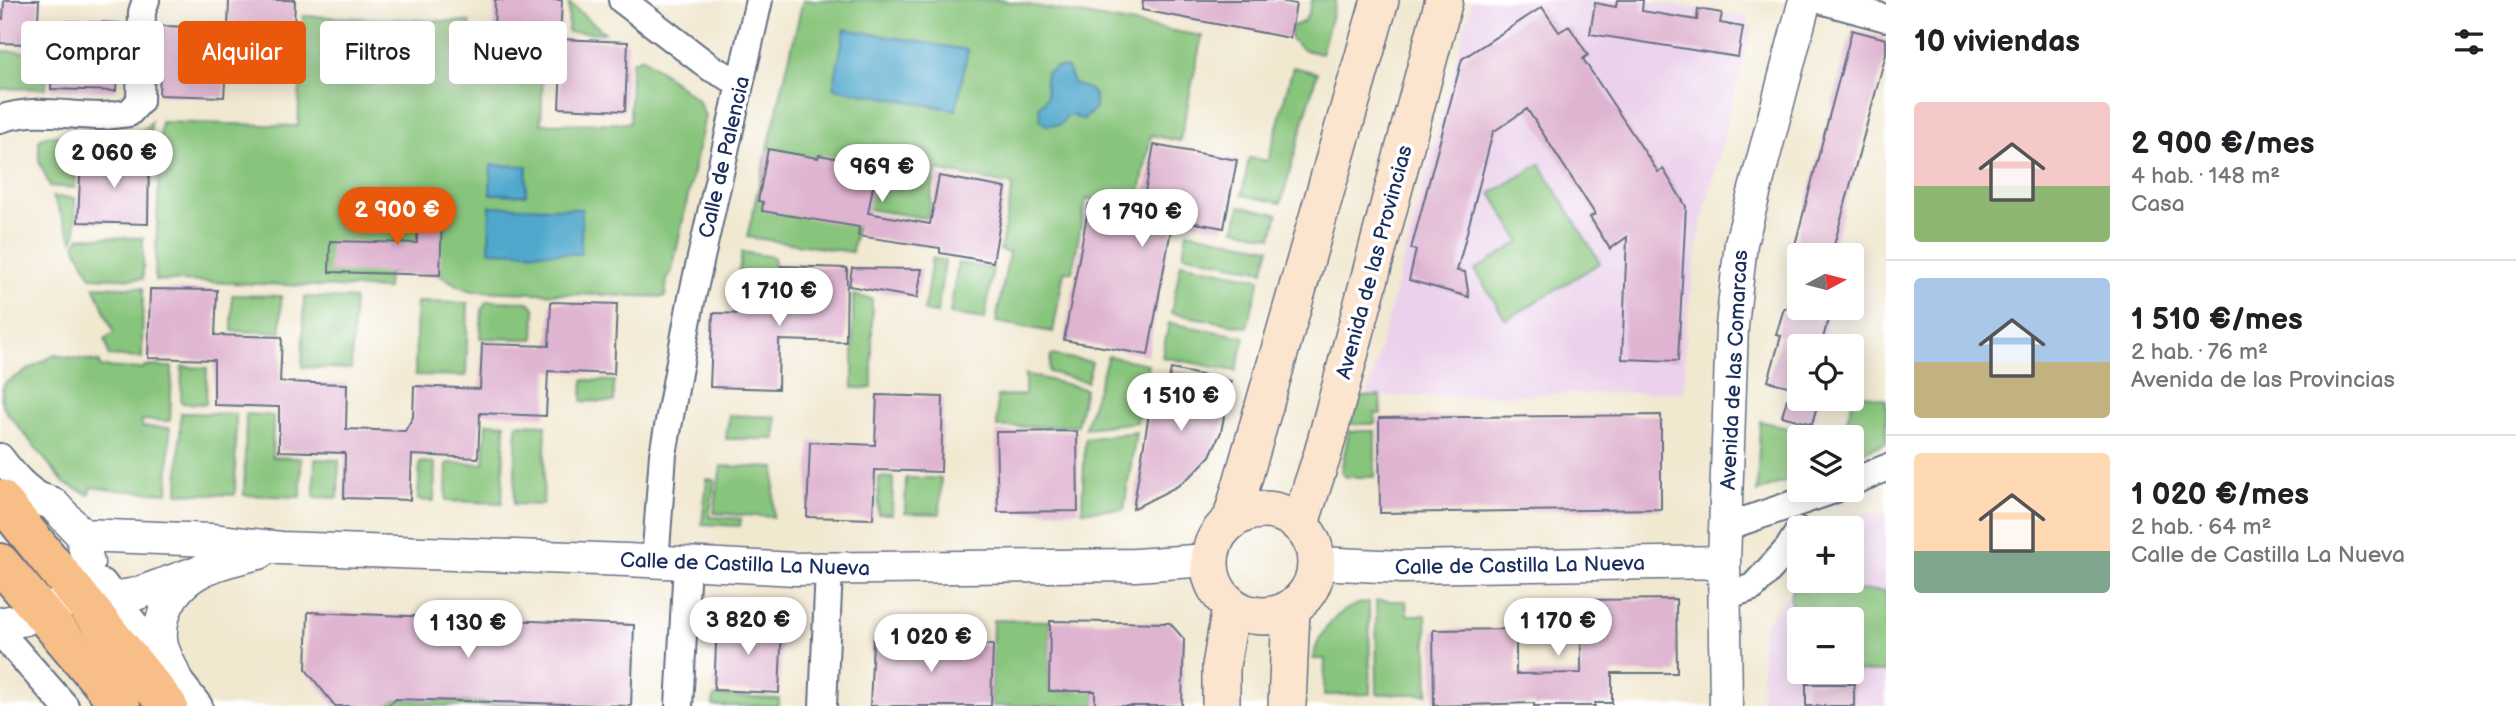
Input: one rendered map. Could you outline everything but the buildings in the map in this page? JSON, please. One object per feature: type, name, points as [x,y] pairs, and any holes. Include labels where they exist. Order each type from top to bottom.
[{"type":"main road","points":[[1233,518],[1380,0]]},
{"type":"main road","name":"Avenida de las Provincias","points":[[1300,523],[1323,453],[1444,0]]},
{"type":"main road","points":[[0,498],[82,564],[172,691]]},
{"type":"main road","points":[[1255,509],[1278,511],[1300,523],[1312,542],[1317,564],[1310,590],[1291,610],[1271,617],[1250,616],[1231,607],[1214,586],[1209,560],[1216,536],[1233,518],[1255,509]]},
{"type":"main road","points":[[0,563],[121,706]]},
{"type":"main road","points":[[1221,706],[1222,666],[1231,607]]},
{"type":"main road","points":[[1287,706],[1291,610]]},
{"type":"street","points":[[0,119],[16,114],[45,111],[100,116],[129,113],[141,101],[142,12],[146,0]]},
{"type":"street","points":[[622,0],[711,68],[740,83]]},
{"type":"street","name":"Calle de Palencia","points":[[655,563],[663,454],[684,340],[759,0]]},
{"type":"street","name":"Avenida de las Comarcas","points":[[1726,706],[1724,562],[1732,326],[1741,243],[1805,0]]},
{"type":"street","points":[[1820,0],[1886,18]]},
{"type":"street","points":[[0,457],[15,478],[34,494],[52,503],[82,564],[43,613],[0,624]]},
{"type":"street","points":[[1864,477],[1886,468]]},
{"type":"street","points":[[1864,484],[1886,482]]},
{"type":"street","points":[[0,498],[25,495],[52,503]]},
{"type":"street","points":[[1726,527],[1798,502]]},
{"type":"street","points":[[1813,516],[1827,502]]},
{"type":"street","name":"Calle de Castilla La Nueva","points":[[82,564],[211,540],[281,548],[829,569],[1122,566],[1209,560]]},
{"type":"street","name":"Calle de Castilla La Nueva","points":[[82,564],[114,598],[136,594],[217,563],[281,548]]},
{"type":"street","points":[[1723,597],[1753,587],[1787,550]]},
{"type":"street","name":"Calle de Castilla La Nueva","points":[[1317,564],[1402,567],[1724,562]]},
{"type":"street","points":[[679,706],[687,564]]},
{"type":"street","points":[[823,706],[829,569]]},
{"type":"street","name":"Calle de Castilla La Nueva","points":[[172,691],[162,645],[162,622],[168,603],[193,573]]},
{"type":"street","points":[[114,598],[172,691],[199,706]]},
{"type":"street","points":[[0,635],[65,706]]},
{"type":"shaded area","points":[[1472,0],[1641,0],[1747,17],[1752,29],[1706,203],[1694,267],[1686,329],[1684,392],[1367,397]]},
{"type":"shaded area","points":[[1850,513],[1886,514],[1886,706],[1762,706],[1762,628],[1788,593],[1864,593],[1864,516],[1848,516]]},
{"type":"green space","points":[[803,0],[1001,0],[1202,36],[1180,141],[1151,135],[1137,208],[1086,199],[1072,272],[1064,271],[1053,332],[996,322],[1009,253],[1000,250],[1013,185],[936,170],[927,218],[860,208],[852,252],[747,237]]},
{"type":"green space","points":[[1312,0],[1336,0],[1321,54],[1302,49],[1290,38],[1292,26],[1304,20]]},
{"type":"green space","points":[[570,4],[605,33],[568,32]]},
{"type":"green space","points":[[303,16],[449,21],[449,84],[542,84],[541,124],[630,123],[632,62],[642,57],[698,100],[705,116],[665,297],[473,291],[438,275],[420,273],[388,274],[387,289],[155,280],[161,122],[298,126],[300,84],[306,84],[306,21],[303,21]]},
{"type":"green space","points":[[0,51],[21,52],[21,84],[46,84],[46,88],[0,89]]},
{"type":"green space","points":[[1293,67],[1317,73],[1281,203],[1242,195],[1249,158],[1268,161]]},
{"type":"green space","points":[[151,122],[150,152],[81,150],[81,139],[128,138]]},
{"type":"green space","points":[[51,135],[76,139],[75,188],[50,186],[39,161],[39,141]]},
{"type":"green space","points":[[1540,164],[1600,263],[1506,320],[1475,270],[1520,242],[1491,193]]},
{"type":"green space","points":[[53,197],[75,198],[76,233],[73,241]]},
{"type":"green space","points":[[1240,206],[1278,214],[1272,237],[1235,229]]},
{"type":"green space","points":[[1187,232],[1270,248],[1263,271],[1183,254]]},
{"type":"green space","points":[[80,237],[143,238],[143,279],[91,277],[75,245]]},
{"type":"green space","points":[[742,252],[774,257],[773,307],[733,305]]},
{"type":"green space","points":[[932,258],[945,261],[937,313],[924,311]]},
{"type":"green space","points":[[958,263],[993,269],[985,319],[950,314]]},
{"type":"green space","points":[[1181,263],[1260,279],[1247,327],[1171,313]]},
{"type":"green space","points":[[94,286],[143,288],[142,358],[109,356],[105,338],[114,333]]},
{"type":"green space","points":[[232,295],[281,296],[281,332],[232,331]]},
{"type":"green space","points":[[853,295],[872,299],[872,388],[853,388]]},
{"type":"green space","points":[[304,297],[354,299],[351,369],[302,367]]},
{"type":"green space","points":[[487,301],[529,302],[535,309],[534,339],[480,338],[482,309]]},
{"type":"green space","points":[[417,302],[468,303],[466,376],[415,375]]},
{"type":"green space","points":[[1169,323],[1245,337],[1236,371],[1162,357]]},
{"type":"green space","points":[[54,355],[99,362],[100,367],[172,367],[170,421],[142,420],[142,427],[170,428],[168,493],[92,487],[89,495],[64,483],[5,410],[1,399],[5,383]]},
{"type":"green space","points":[[1051,355],[1092,362],[1087,382],[1049,372]]},
{"type":"green space","points":[[1108,356],[1148,364],[1137,422],[1085,428]]},
{"type":"green space","points":[[182,367],[207,368],[206,404],[181,403]]},
{"type":"green space","points":[[1025,374],[1085,389],[1077,426],[997,427],[997,396],[1025,395]]},
{"type":"green space","points":[[583,380],[614,381],[614,402],[582,401]]},
{"type":"green space","points":[[1864,394],[1886,400],[1886,443],[1864,451],[1864,425],[1845,425],[1850,411],[1864,411]]},
{"type":"green space","points":[[1380,396],[1381,414],[1375,414],[1375,424],[1350,424],[1357,397]]},
{"type":"green space","points":[[181,413],[236,414],[235,495],[178,493]]},
{"type":"green space","points":[[246,414],[273,416],[272,457],[301,458],[301,497],[244,495]]},
{"type":"green space","points":[[729,415],[776,417],[776,439],[726,439]]},
{"type":"green space","points":[[1760,421],[1787,428],[1787,481],[1757,492]]},
{"type":"green space","points":[[486,423],[505,424],[502,503],[446,501],[447,463],[484,464]]},
{"type":"green space","points":[[517,424],[546,425],[543,505],[514,504]]},
{"type":"green space","points":[[1349,431],[1375,431],[1375,477],[1346,477],[1341,471]]},
{"type":"green space","points":[[1136,432],[1124,509],[1082,511],[1085,439]]},
{"type":"green space","points":[[315,459],[339,460],[338,498],[314,497]]},
{"type":"green space","points":[[420,462],[435,463],[434,501],[418,500]]},
{"type":"green space","points":[[721,466],[775,468],[773,517],[714,513]]},
{"type":"green space","points":[[879,477],[893,478],[892,514],[878,514]]},
{"type":"green space","points":[[906,478],[941,478],[940,514],[905,513]]},
{"type":"green space","points":[[707,479],[715,480],[709,517],[741,519],[740,526],[702,524]]},
{"type":"green space","points":[[1886,591],[1886,672],[1864,671],[1864,607],[1791,607],[1791,593]]},
{"type":"green space","points":[[1376,601],[1406,601],[1407,615],[1426,615],[1428,694],[1377,694]]},
{"type":"green space","points":[[1369,602],[1370,694],[1324,695],[1325,659],[1313,659],[1320,639],[1325,629],[1340,614],[1358,604]]},
{"type":"green space","points":[[993,620],[1050,621],[1049,691],[1075,691],[1095,679],[1095,706],[991,706]]},
{"type":"green space","points":[[714,696],[779,699],[779,706],[713,706]]},
{"type":"green space","points":[[396,699],[575,706],[387,706]]},
{"type":"water","points":[[845,29],[968,50],[956,110],[833,88]]},
{"type":"water","points":[[1057,67],[1067,68],[1073,83],[1095,95],[1095,109],[1084,119],[1073,115],[1066,117],[1060,125],[1046,125],[1041,121],[1039,107],[1047,97],[1046,73]]},
{"type":"water","points":[[491,165],[527,166],[526,195],[490,194]]},
{"type":"water","points":[[490,206],[582,209],[581,254],[489,251]]}]
